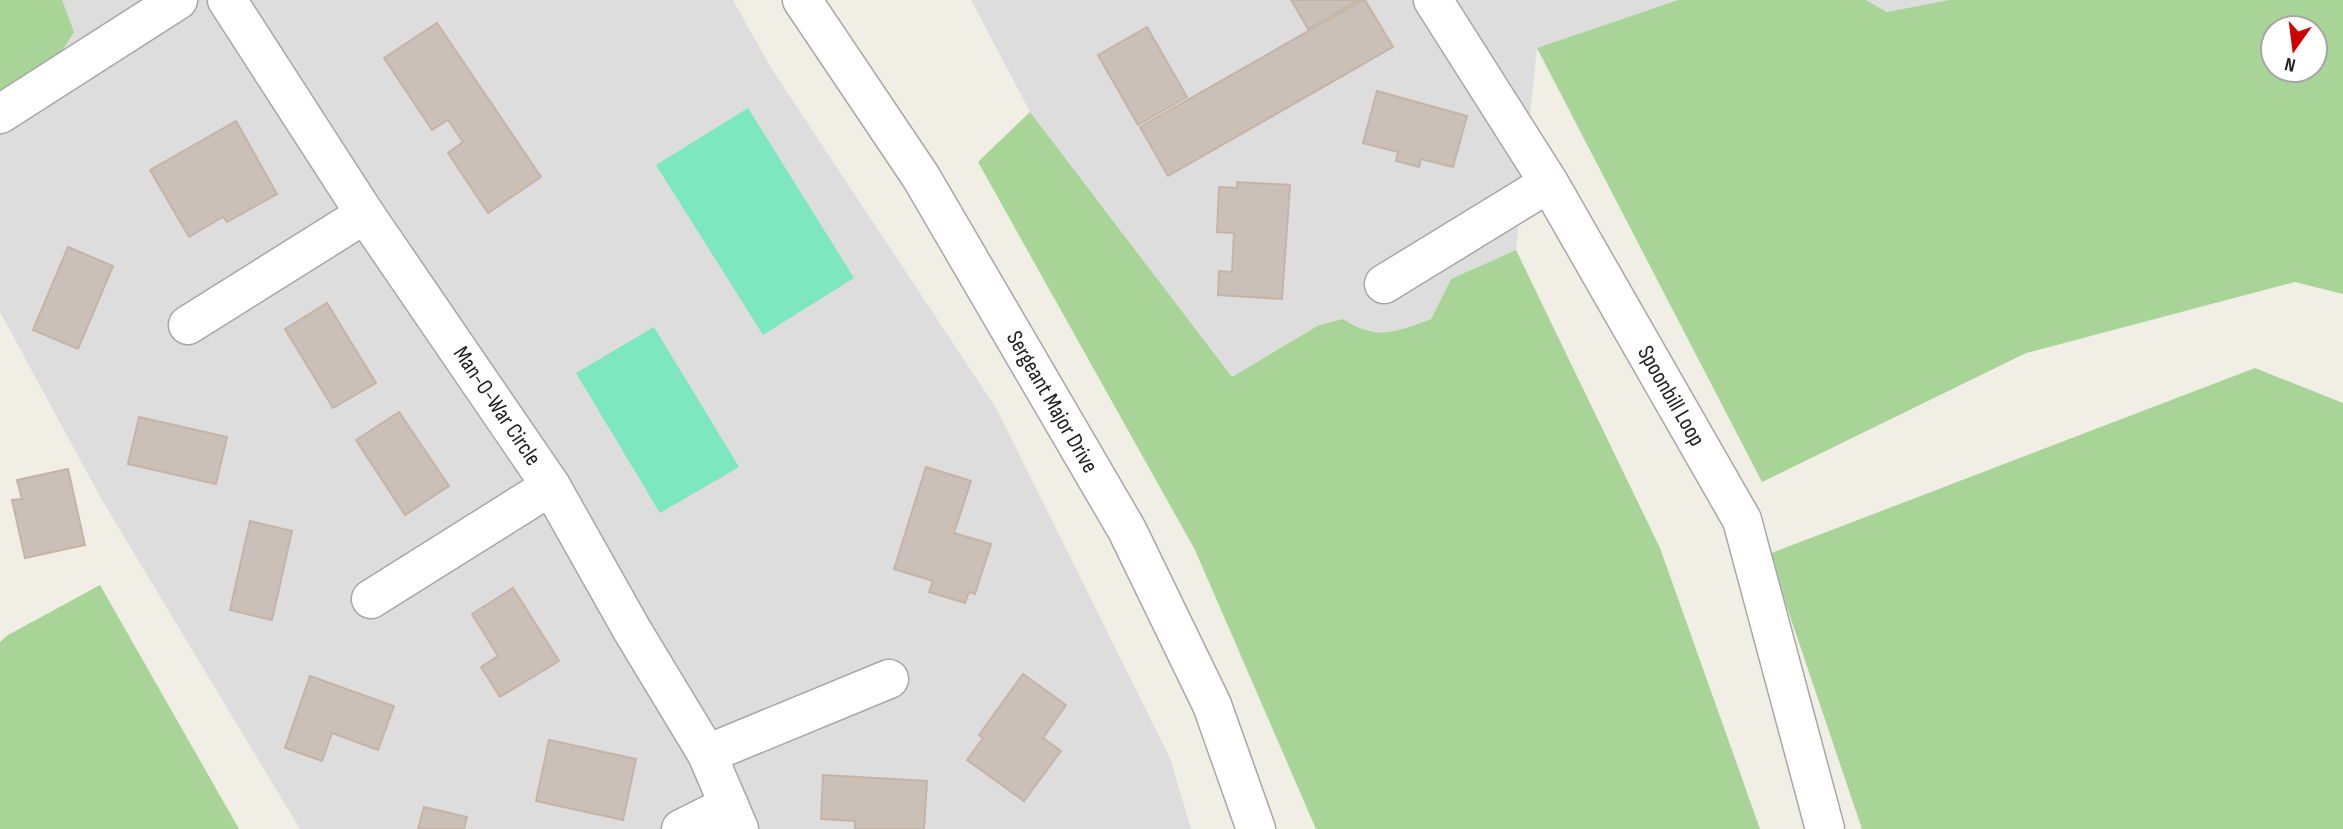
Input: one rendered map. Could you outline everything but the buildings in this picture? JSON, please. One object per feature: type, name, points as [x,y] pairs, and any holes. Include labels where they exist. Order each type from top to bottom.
[{"type":"street","points":[[0,114],[178,0]]},
{"type":"street","name":"Man-O-War Circle","points":[[227,0],[365,214],[551,486],[632,631],[707,754],[734,817]]},
{"type":"street","name":"Sergeant Major Drive","points":[[803,0],[921,177],[1127,530],[1212,705],[1256,829]]},
{"type":"street","name":"Spoonbill Loop","points":[[1433,0],[1549,183],[1742,520],[1825,829]]},
{"type":"street","points":[[1384,285],[1549,183]]},
{"type":"street","points":[[187,325],[365,214]]},
{"type":"street","points":[[371,598],[551,486]]},
{"type":"street","points":[[707,754],[889,678]]},
{"type":"street","points":[[681,829],[734,817]]},
{"type":"shaded area","points":[[0,0],[733,0],[771,68],[996,408],[1170,758],[1191,829],[300,829],[102,500],[0,312]]},
{"type":"shaded area","points":[[971,0],[1678,0],[1537,48],[1516,250],[1451,279],[1431,319],[1392,333],[1361,330],[1343,319],[1319,325],[1232,377],[1030,112]]},
{"type":"shaded area","points":[[1866,0],[1949,0],[1887,12]]},
{"type":"green space","points":[[0,0],[62,0],[74,32],[56,60],[0,96]]},
{"type":"green space","points":[[1678,0],[1866,0],[1887,12],[1949,0],[2343,0],[2343,294],[2295,282],[2026,353],[1762,482],[1537,48]]},
{"type":"green space","points":[[748,108],[854,278],[763,335],[656,165]]},
{"type":"green space","points":[[1030,112],[1232,377],[1319,325],[1343,319],[1366,330],[1386,332],[1431,319],[1451,279],[1516,250],[1660,548],[1760,829],[1316,829],[1195,550],[978,162]]},
{"type":"green space","points":[[654,327],[739,467],[660,513],[576,373]]},
{"type":"green space","points":[[2255,368],[2343,403],[2343,829],[1862,829],[1769,554]]},
{"type":"green space","points":[[100,585],[239,829],[0,829],[0,642],[8,635]]}]
